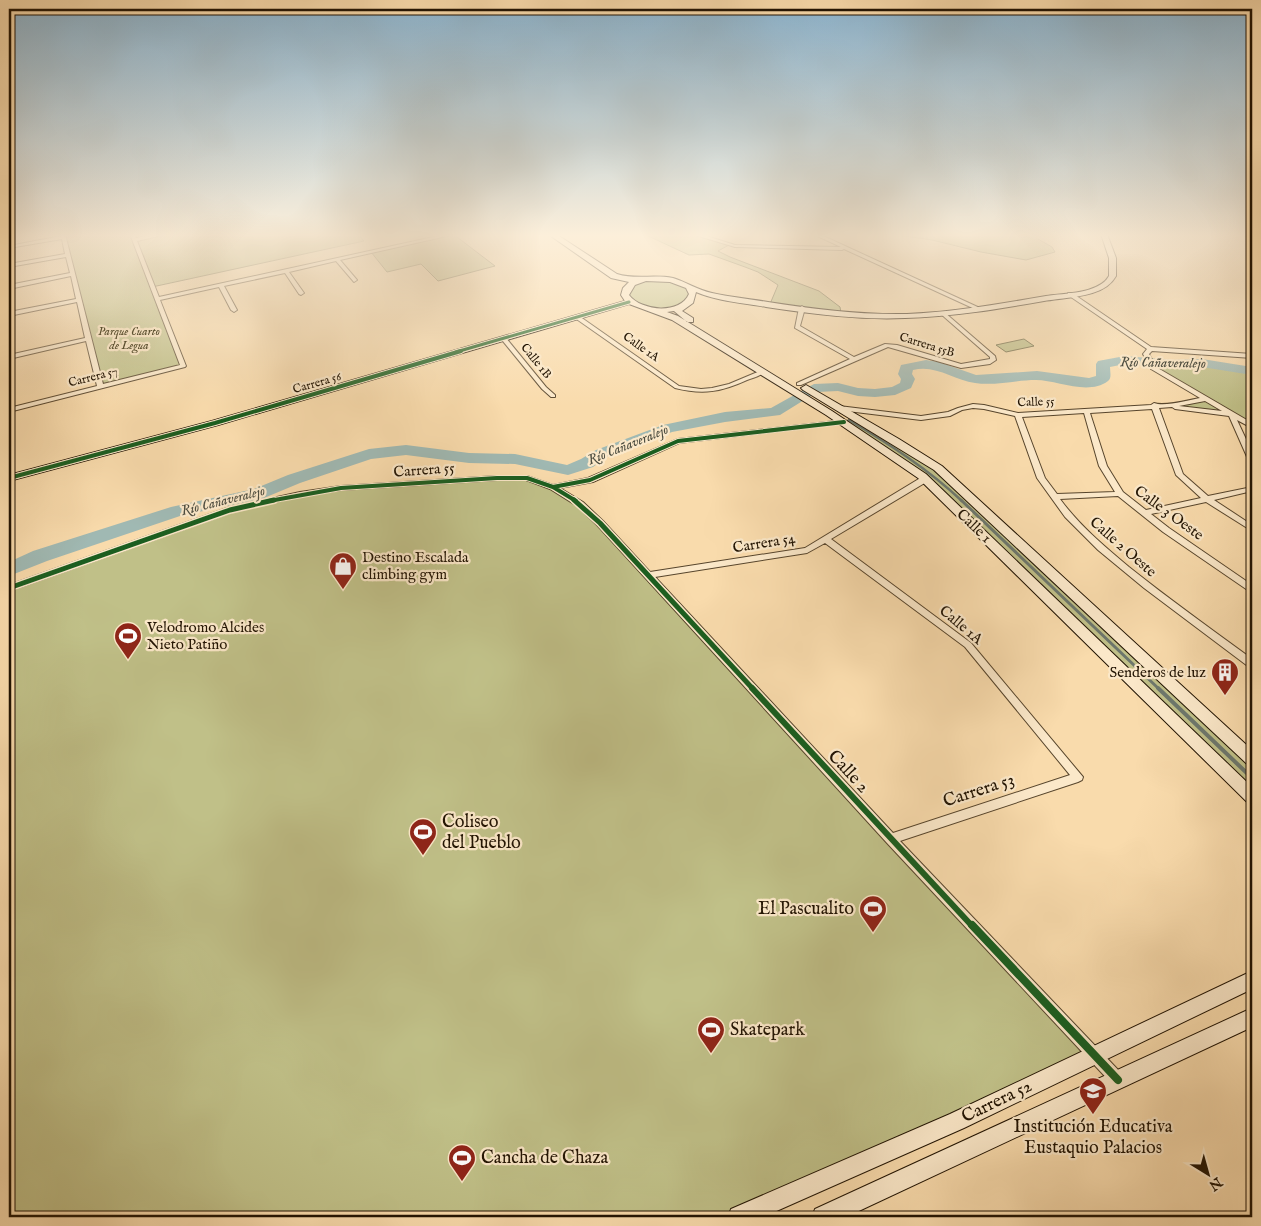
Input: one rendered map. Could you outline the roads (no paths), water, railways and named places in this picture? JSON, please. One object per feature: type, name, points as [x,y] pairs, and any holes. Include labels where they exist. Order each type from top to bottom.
[{"type":"main road","points":[[691,291],[693,294],[691,300]]},
{"type":"main road","points":[[700,291],[717,296],[874,316],[944,314],[1083,291]]},
{"type":"main road","points":[[625,292],[625,297],[629,302]]},
{"type":"main road","points":[[654,310],[681,307],[691,300],[717,296]]},
{"type":"main road","name":"Calle 1","points":[[629,302],[641,308],[654,310],[675,318],[762,372],[798,387]]},
{"type":"main road","name":"Carrera 56","points":[[9,478],[215,423],[629,302]]},
{"type":"main road","name":"Calle 1","points":[[681,307],[678,311],[682,315],[820,402],[896,441],[945,473],[1252,759]]},
{"type":"main road","name":"Calle 1","points":[[834,410],[844,422],[925,479],[1252,797]]},
{"type":"main road","points":[[1232,777],[1252,801]]},
{"type":"main road","name":"Carrera 52","points":[[740,1217],[957,1121],[1252,980]]},
{"type":"main road","name":"Carrera 52","points":[[823,1217],[1252,1017]]},
{"type":"street","points":[[76,291],[100,387]]},
{"type":"street","points":[[154,291],[157,299],[193,291]]},
{"type":"street","points":[[224,291],[234,310]]},
{"type":"street","points":[[940,291],[979,309]]},
{"type":"street","points":[[1070,294],[1148,352],[1252,356]]},
{"type":"street","name":"Carrera 57","points":[[9,410],[183,366],[157,299]]},
{"type":"street","points":[[9,314],[78,300]]},
{"type":"street","points":[[802,308],[797,327],[855,360]]},
{"type":"street","name":"Carrera 55B","points":[[798,387],[887,345],[961,366],[990,362],[993,357],[944,314]]},
{"type":"street","name":"Calle 1A","points":[[577,317],[677,387],[693,391],[717,390],[762,372]]},
{"type":"street","points":[[9,357],[87,339]]},
{"type":"street","name":"Calle 1B","points":[[504,339],[544,388],[553,396]]},
{"type":"street","points":[[1148,352],[1153,368],[1252,426]]},
{"type":"street","name":"Calle 55","points":[[834,410],[921,418],[950,414],[960,408],[973,406],[1018,415],[1154,405],[1165,406],[1207,399]]},
{"type":"street","points":[[1154,405],[1180,475],[1207,499],[1252,528]]},
{"type":"street","points":[[1165,406],[1231,414]]},
{"type":"street","name":"Calle 3 Oeste","points":[[1086,410],[1103,466],[1120,494],[1144,513],[1252,588]]},
{"type":"street","points":[[1231,414],[1252,459]]},
{"type":"street","name":"Calle 2 Oeste","points":[[1018,415],[1041,478],[1068,515],[1101,548],[1147,586],[1252,664]]},
{"type":"street","points":[[553,488],[590,480],[678,441],[844,422]]},
{"type":"street","name":"Carrera 55","points":[[9,588],[230,510],[300,494],[341,488],[497,478],[527,478],[553,488]]},
{"type":"street","name":"Carrera 54","points":[[649,575],[807,550],[925,479]]},
{"type":"street","name":"Calle 2","points":[[553,488],[586,510],[649,575],[891,839],[1118,1080]]},
{"type":"street","points":[[1144,513],[1252,489]]},
{"type":"street","points":[[1054,498],[1120,494]]},
{"type":"street","name":"Calle 1A","points":[[825,539],[968,645],[1078,777]]},
{"type":"street","name":"Carrera 53","points":[[891,839],[1078,777]]},
{"type":"waterway","name":"Río Cañaveralejo","points":[[9,569],[40,556],[177,511],[258,494],[294,479],[369,454],[406,450],[469,458],[515,459],[568,470],[587,463],[602,453],[668,428],[725,417],[775,412],[814,388],[838,387],[858,392],[875,393],[895,391],[906,385],[908,379],[905,374],[906,368],[916,365],[934,365],[976,379],[1046,376],[1075,382],[1089,382],[1103,378],[1103,364],[1125,360],[1172,364],[1202,363],[1252,371]]},
{"type":"waterway","points":[[849,420],[879,438],[936,478],[962,501]]},
{"type":"waterway","points":[[961,500],[1159,689]]},
{"type":"waterway","points":[[1158,688],[1252,778]]},
{"type":"place","name":"Destino Escalada climbing gym","points":[[343,590]]},
{"type":"place","name":"Velodromo Alcides Nieto Patiño","points":[[128,660]]},
{"type":"place","name":"Senderos de luz","points":[[1225,696]]},
{"type":"place","name":"Coliseo del Pueblo","points":[[423,856]]},
{"type":"place","name":"El Pascualito","points":[[873,933]]},
{"type":"place","name":"Skatepark","points":[[711,1054]]},
{"type":"place","name":"Institución Educativa Eustaquio Palacios","points":[[1093,1115]]},
{"type":"place","name":"Cancha de Chaza","points":[[462,1182]]},
{"type":"park label","name":"Parque Cuarto de Legua","points":[[129,338]]}]
